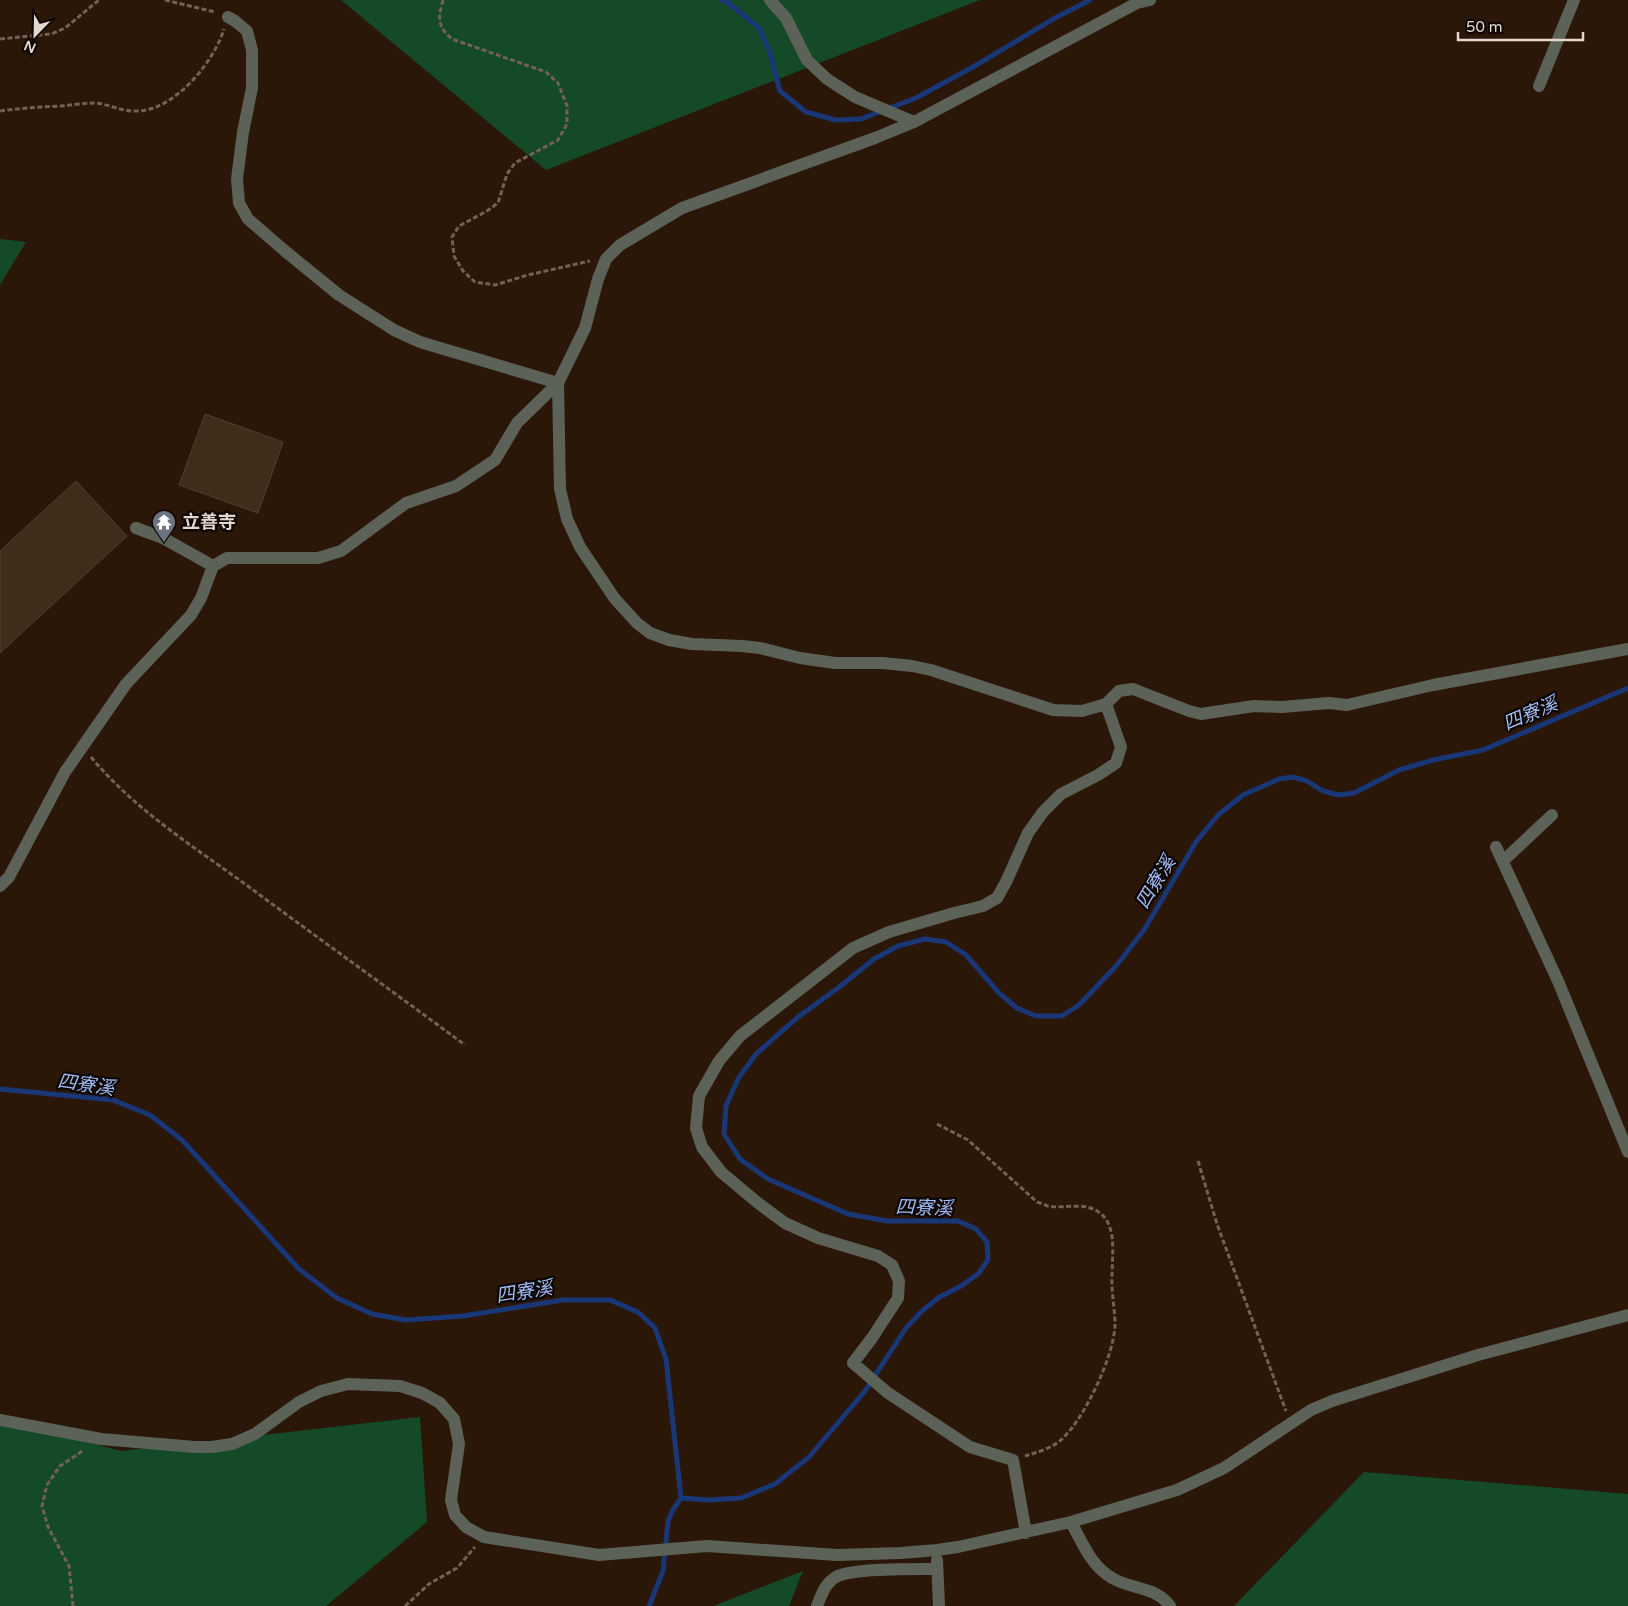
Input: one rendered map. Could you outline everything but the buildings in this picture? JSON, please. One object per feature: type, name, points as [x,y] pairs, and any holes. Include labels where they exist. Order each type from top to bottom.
[{"type":"street","points":[[770,0],[786,18],[807,60],[827,79],[855,97],[914,122]]},
{"type":"street","points":[[0,886],[9,877],[65,772],[82,746],[126,684],[191,615],[201,598],[213,566],[227,558],[318,558],[341,551],[406,502],[456,486],[495,460],[517,423],[558,383],[585,328],[598,279],[606,259],[620,245],[682,208],[914,122],[1137,3],[1150,0]]},
{"type":"street","points":[[1539,86],[1574,0]]},
{"type":"street","points":[[228,17],[247,31],[252,50],[252,88],[243,132],[237,179],[240,203],[248,219],[339,295],[394,330],[420,342],[558,383]]},
{"type":"street","points":[[558,383],[560,489],[567,519],[580,547],[615,599],[637,623],[650,633],[669,640],[692,644],[760,648],[800,658],[835,663],[883,663],[912,666],[931,670],[1053,710],[1082,711],[1106,704],[1119,691],[1133,689],[1201,714],[1254,706],[1282,707],[1329,703],[1347,705],[1433,685],[1628,649]]},
{"type":"street","points":[[136,528],[163,538],[213,566]]},
{"type":"street","points":[[1026,1532],[1012,1460],[970,1446],[937,1426],[888,1393],[853,1363],[898,1298],[899,1282],[892,1265],[878,1256],[818,1238],[785,1223],[721,1172],[702,1147],[696,1128],[699,1096],[719,1061],[740,1036],[854,948],[889,932],[983,906],[998,898],[1028,833],[1043,812],[1061,794],[1098,775],[1116,763],[1121,747],[1106,704]]},
{"type":"street","points":[[1503,861],[1552,815]]},
{"type":"street","points":[[1496,847],[1558,982],[1628,1152]]},
{"type":"street","points":[[0,1420],[101,1439],[212,1447],[232,1444],[255,1434],[299,1402],[321,1390],[348,1384],[400,1386],[422,1393],[440,1403],[454,1419],[459,1444],[451,1500],[455,1515],[466,1527],[484,1537],[599,1555],[707,1546],[837,1554],[901,1553],[937,1550],[1071,1522],[1178,1490],[1224,1468],[1311,1410],[1332,1401],[1478,1355],[1628,1314]]},
{"type":"street","points":[[1071,1522],[1088,1554],[1098,1568],[1112,1579],[1166,1599],[1170,1606]]},
{"type":"street","points":[[937,1550],[939,1606]]},
{"type":"street","points":[[816,1606],[823,1590],[836,1577],[854,1572],[937,1569]]},
{"type":"path","points":[[1,40],[51,34],[66,28],[99,0]]},
{"type":"path","points":[[0,111],[98,103],[137,112],[155,108],[184,90],[206,64],[222,37],[228,17],[214,11],[165,0]]},
{"type":"path","points":[[443,0],[439,19],[441,27],[452,39],[546,72],[558,84],[567,106],[567,124],[558,140],[515,163],[508,174],[498,203],[459,226],[452,237],[454,256],[463,271],[475,282],[495,285],[575,264],[606,259]]},
{"type":"path","points":[[82,746],[106,776],[138,805],[186,842],[466,1045]]},
{"type":"path","points":[[937,1124],[968,1140],[1037,1202],[1048,1206],[1083,1207],[1098,1211],[1107,1221],[1112,1233],[1112,1286],[1115,1326],[1106,1364],[1086,1409],[1063,1439],[1041,1451],[1012,1460]]},
{"type":"path","points":[[1198,1161],[1217,1224],[1290,1424]]},
{"type":"path","points":[[73,1606],[70,1566],[48,1526],[42,1506],[47,1485],[60,1466],[101,1439]]},
{"type":"path","points":[[405,1606],[429,1584],[457,1568],[484,1537]]},
{"type":"green space","points":[[341,0],[980,0],[546,170]]},
{"type":"green space","points":[[0,239],[26,242],[0,285]]},
{"type":"green space","points":[[0,1416],[55,1434],[121,1451],[420,1417],[427,1522],[326,1606],[0,1606]]},
{"type":"green space","points":[[1364,1472],[1628,1494],[1628,1606],[1234,1606]]},
{"type":"green space","points":[[803,1571],[789,1606],[713,1606]]},
{"type":"waterway","points":[[721,0],[727,2],[758,27],[769,50],[780,91],[806,112],[836,120],[861,119],[916,98],[1090,0]]},
{"type":"waterway","name":"四寮溪","points":[[0,1089],[113,1100],[150,1115],[182,1140],[299,1269],[337,1298],[372,1314],[406,1320],[463,1316],[563,1300],[610,1300],[638,1312],[655,1328],[666,1359],[681,1498],[709,1500],[741,1498],[775,1484],[809,1457],[865,1391],[906,1328],[938,1298],[961,1286],[978,1274],[988,1260],[987,1242],[976,1229],[958,1221],[887,1221],[848,1214],[768,1179],[740,1159],[724,1134],[726,1106],[738,1079],[756,1054],[798,1017],[874,959],[898,946],[925,939],[946,942],[966,955],[999,993],[1017,1008],[1036,1016],[1062,1016],[1079,1005],[1116,966],[1144,930],[1196,842],[1218,815],[1243,795],[1279,779],[1293,777],[1307,781],[1323,791],[1339,795],[1354,793],[1399,770],[1433,760],[1483,750],[1628,688]]},
{"type":"waterway","points":[[649,1606],[663,1571],[668,1521],[681,1498]]},
{"type":"place","name":"立善寺","points":[[164,543]]}]
